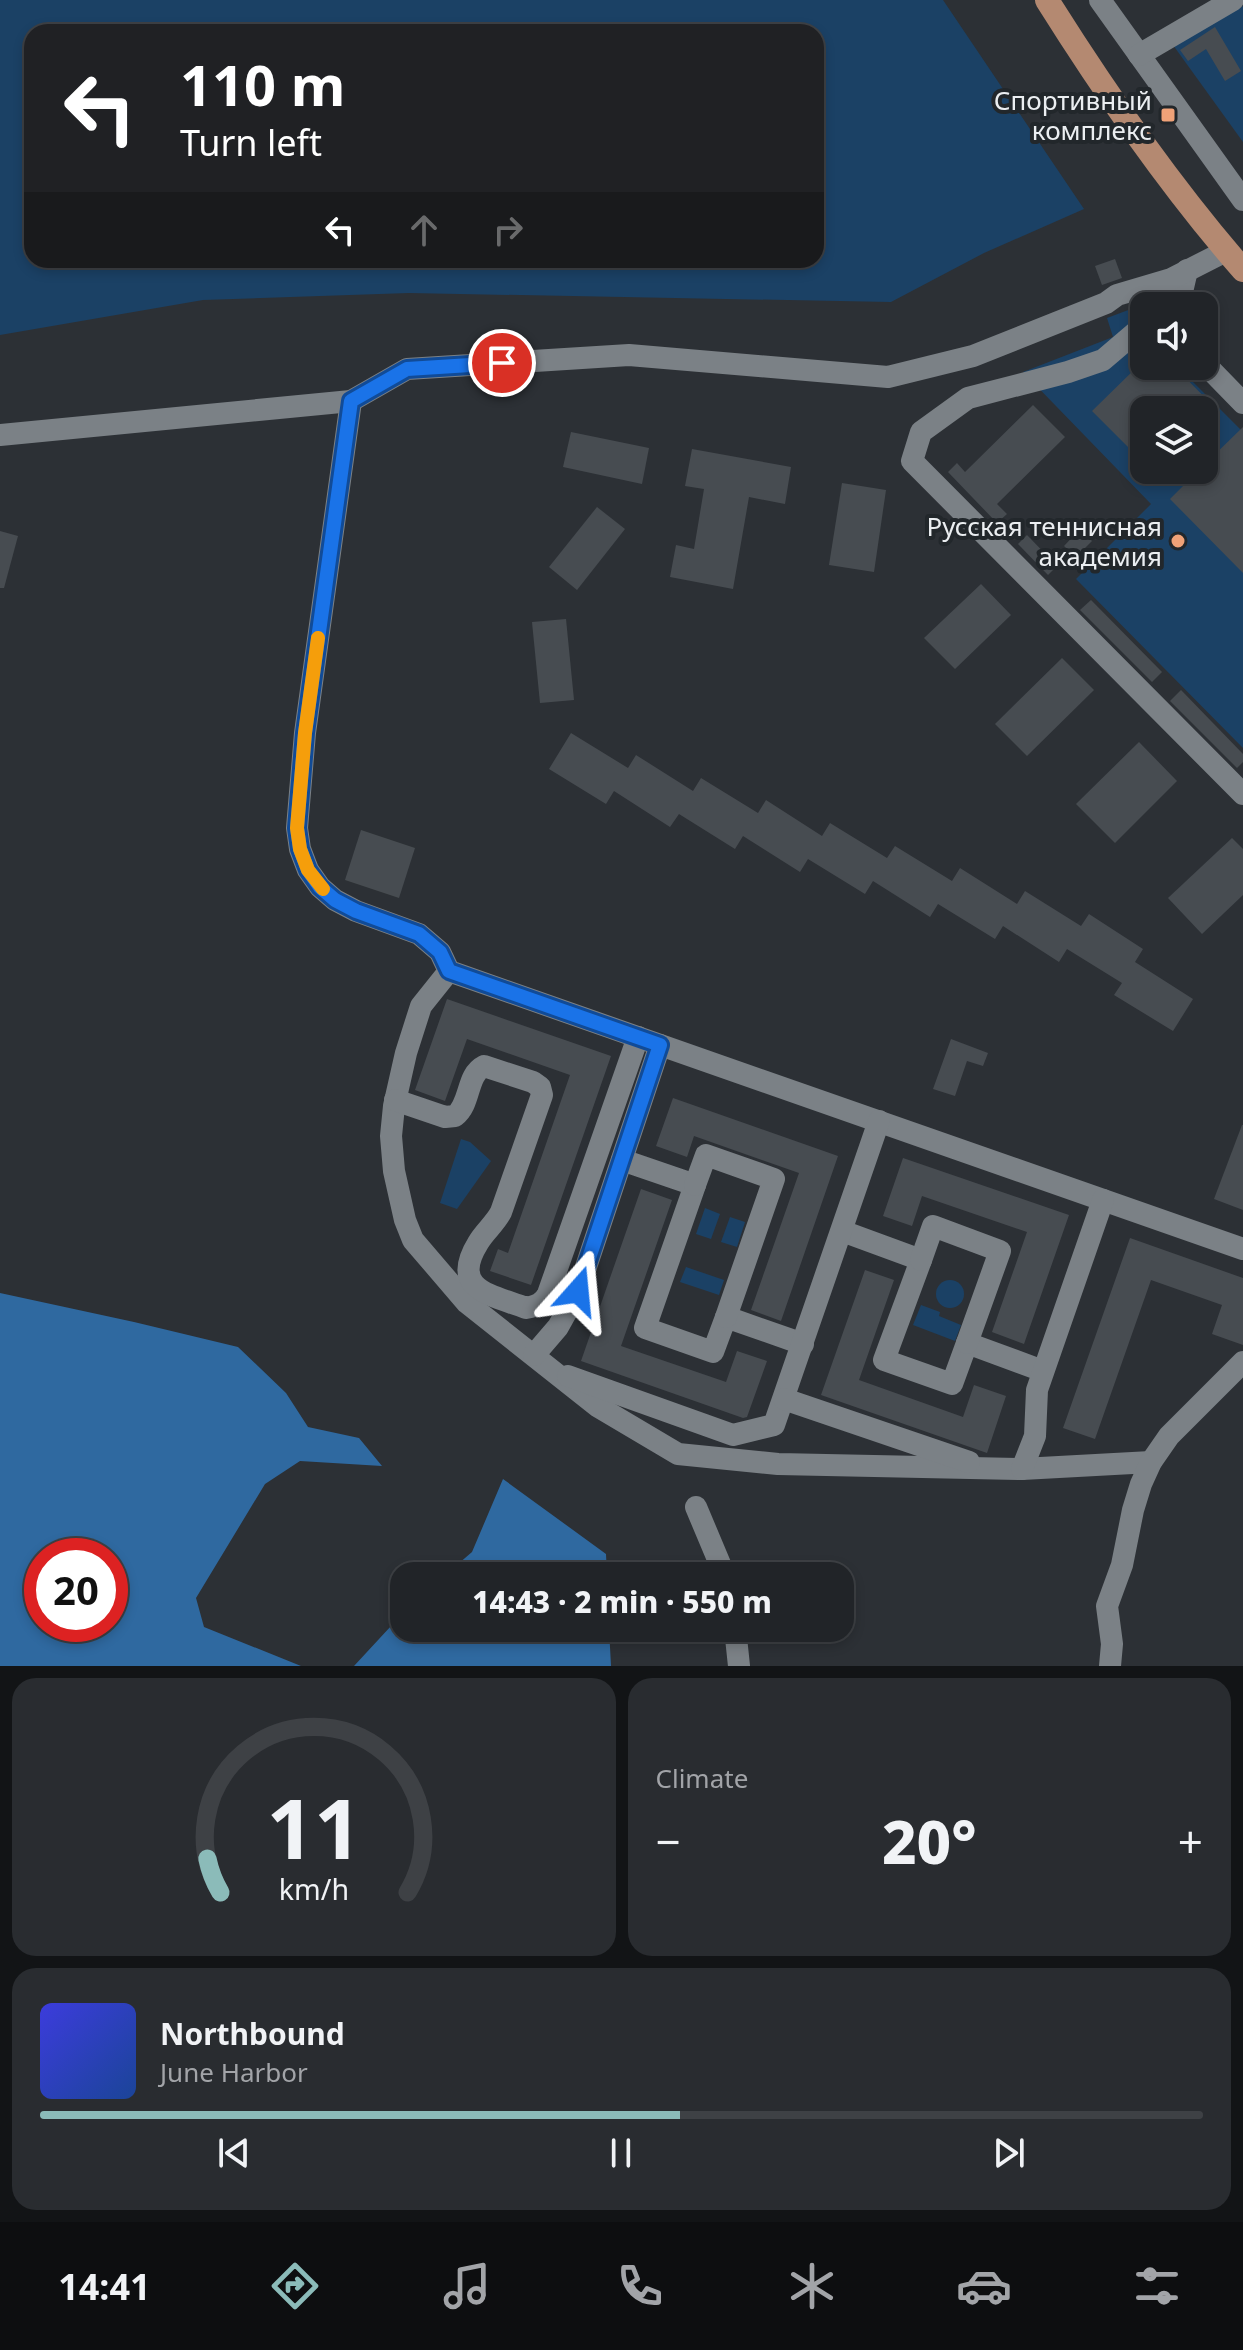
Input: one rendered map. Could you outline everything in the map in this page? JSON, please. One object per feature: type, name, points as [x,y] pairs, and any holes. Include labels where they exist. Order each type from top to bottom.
[{"type":"main road","points":[[1047,0],[1119,110],[1175,187],[1243,270]]},
{"type":"street","points":[[1100,0],[1243,200]]},
{"type":"street","points":[[1139,55],[1233,0]]},
{"type":"street","points":[[0,435],[351,401],[407,369],[629,355],[888,377],[973,356],[1106,303],[1117,295],[1171,279],[1226,251]]},
{"type":"street","points":[[1180,292],[1187,270]]},
{"type":"street","points":[[1130,337],[1103,360],[968,398],[921,432],[912,461],[1243,794]]},
{"type":"street","points":[[1218,377],[1243,403]]},
{"type":"street","points":[[351,401],[305,733],[297,828],[300,849],[308,870],[320,887],[335,900],[356,911],[419,934],[440,952],[449,971],[1243,1249]]},
{"type":"street","points":[[449,971],[421,1006],[395,1100],[391,1136],[394,1171],[405,1220],[413,1240],[467,1303],[597,1406],[678,1454],[778,1464],[989,1469],[1151,1462]]},
{"type":"street","points":[[395,1100],[445,1117],[455,1116],[463,1109],[476,1072],[484,1066],[540,1087],[542,1095],[501,1212],[476,1245],[467,1271],[471,1282],[482,1292],[526,1308],[534,1306],[545,1300],[548,1294],[638,1037]]},
{"type":"street","points":[[534,1355],[558,1327],[578,1291],[660,1045]]},
{"type":"street","points":[[778,1464],[774,1425],[879,1121]]},
{"type":"street","points":[[706,1155],[774,1179],[726,1317],[713,1352],[645,1328],[706,1155]]},
{"type":"street","points":[[622,1160],[695,1185]]},
{"type":"street","points":[[1022,1469],[1035,1436],[1037,1390],[1103,1200]]},
{"type":"street","points":[[933,1226],[1000,1251],[967,1343],[952,1384],[884,1360],[933,1226]]},
{"type":"street","points":[[842,1231],[921,1260]]},
{"type":"street","points":[[726,1317],[803,1344]]},
{"type":"street","points":[[967,1343],[1043,1371]]},
{"type":"street","points":[[1110,1666],[1112,1644],[1107,1606],[1122,1565],[1141,1484],[1151,1462],[1169,1436],[1243,1362]]},
{"type":"street","points":[[554,1371],[733,1435],[774,1425]]},
{"type":"street","points":[[784,1399],[989,1469]]},
{"type":"street","points":[[696,1507],[719,1562]]},
{"type":"street","points":[[736,1642],[739,1666]]},
{"type":"shaded area","points":[[0,0],[943,0],[1084,209],[984,253],[891,302],[409,293],[203,300],[0,335]]},
{"type":"shaded area","points":[[1243,6],[1243,142],[1173,45]]},
{"type":"shaded area","name":"Русская теннисная академия","points":[[1130,309],[1130,380],[1191,380],[1207,396],[1130,396],[1130,482],[1023,372],[1113,337],[1107,318]]},
{"type":"shaded area","name":"Русская теннисная академия","points":[[1218,407],[1243,432],[1243,748],[1076,579],[1151,504],[1132,484],[1218,484]]},
{"type":"shaded area","points":[[461,1139],[470,1142],[491,1161],[457,1209],[440,1203]]},
{"type":"shaded area","points":[[705,1208],[720,1214],[711,1239],[696,1234]]},
{"type":"shaded area","points":[[730,1217],[745,1222],[737,1247],[721,1242]]},
{"type":"shaded area","points":[[686,1267],[724,1280],[719,1295],[680,1282]]},
{"type":"shaded area","points":[[950,1280],[960,1284],[964,1294],[960,1304],[950,1308],[940,1304],[936,1294],[940,1284]]},
{"type":"shaded area","points":[[0,1293],[238,1347],[286,1393],[308,1427],[359,1438],[382,1466],[300,1461],[265,1484],[196,1598],[204,1627],[301,1666],[0,1666]]},
{"type":"shaded area","points":[[921,1305],[961,1325],[955,1341],[913,1325]]},
{"type":"shaded area","points":[[503,1479],[606,1554],[606,1562],[460,1562],[472,1552]]},
{"type":"shaded area","points":[[390,1627],[390,1642],[610,1642],[611,1666],[354,1666]]},
{"type":"building","points":[[1215,27],[1241,71],[1225,81],[1206,49],[1188,61],[1180,50]]},
{"type":"building","points":[[1115,259],[1122,278],[1102,285],[1095,266]]},
{"type":"building","points":[[1130,374],[1130,380],[1188,380],[1203,396],[1130,396],[1130,449],[1092,411]]},
{"type":"building","points":[[1033,405],[1065,437],[997,504],[1007,514],[997,523],[948,472],[957,463],[965,472]]},
{"type":"building","points":[[1243,427],[1243,573],[1170,499],[1185,484],[1218,484],[1218,451]]},
{"type":"building","points":[[571,432],[649,448],[642,484],[563,467]]},
{"type":"building","points":[[692,449],[791,467],[785,504],[749,497],[733,589],[670,577],[676,545],[694,549],[704,489],[685,486]]},
{"type":"building","points":[[842,483],[886,490],[874,572],[829,565]]},
{"type":"building","points":[[597,507],[625,529],[577,590],[549,567]]},
{"type":"building","points":[[1080,529],[1092,541],[1076,557],[1064,546]]},
{"type":"building","points":[[0,531],[18,536],[4,588],[0,588]]},
{"type":"building","points":[[1027,535],[1057,566],[1048,575],[1018,544]]},
{"type":"building","points":[[981,584],[1011,615],[955,669],[924,638]]},
{"type":"building","points":[[1091,600],[1162,672],[1152,682],[1080,610]]},
{"type":"building","points":[[566,619],[574,700],[540,703],[532,622]]},
{"type":"building","points":[[1062,658],[1094,690],[1027,756],[995,724]]},
{"type":"building","points":[[1181,690],[1243,754],[1243,762],[1237,768],[1170,701]]},
{"type":"building","points":[[571,733],[628,768],[636,755],[693,791],[701,778],[758,813],[766,800],[822,836],[830,823],[887,858],[895,846],[952,881],[960,868],[1017,904],[1025,891],[1081,926],[1089,914],[1143,949],[1135,962],[1193,999],[1173,1031],[1114,995],[1122,983],[1067,949],[1059,962],[1003,926],[995,939],[938,904],[930,917],[873,881],[865,894],[808,859],[800,872],[743,836],[735,849],[679,814],[670,827],[614,791],[606,804],[549,769]]},
{"type":"building","points":[[1139,742],[1177,781],[1115,843],[1076,804]]},
{"type":"building","points":[[361,830],[415,848],[399,898],[345,880]]},
{"type":"building","points":[[1232,838],[1243,849],[1243,895],[1202,934],[1168,898]]},
{"type":"building","points":[[447,999],[611,1056],[531,1285],[490,1271],[498,1249],[508,1253],[570,1075],[467,1039],[445,1101],[415,1090]]},
{"type":"building","points":[[951,1039],[988,1053],[983,1066],[967,1061],[955,1096],[933,1089]]},
{"type":"building","points":[[673,1098],[838,1156],[781,1321],[751,1310],[799,1173],[694,1136],[687,1157],[656,1146]]},
{"type":"building","points":[[1243,1125],[1243,1210],[1214,1199]]},
{"type":"building","points":[[903,1158],[1069,1215],[1024,1344],[992,1332],[1027,1232],[922,1196],[912,1226],[883,1216]]},
{"type":"building","points":[[641,1189],[672,1200],[621,1346],[726,1382],[737,1351],[767,1361],[747,1417],[581,1361]]},
{"type":"building","points":[[1130,1238],[1243,1278],[1243,1345],[1212,1334],[1222,1305],[1151,1280],[1095,1439],[1063,1428]]},
{"type":"building","points":[[865,1270],[894,1280],[859,1380],[963,1417],[974,1385],[1006,1396],[987,1453],[821,1395]]},
{"type":"slow traffic","points":[[318,638],[305,733],[297,828],[300,849],[308,870],[323,889]]},
{"type":"place","name":"Спортивный комплекс","points":[[1168,115]]},
{"type":"place","name":"Русская теннисная академия","points":[[1178,541]]},
{"type":"route","points":[[502,363],[407,369],[351,401],[305,733],[297,828],[300,849],[308,870],[320,887],[335,900],[356,911],[419,934],[440,952],[449,971],[660,1045],[578,1291]]}]
